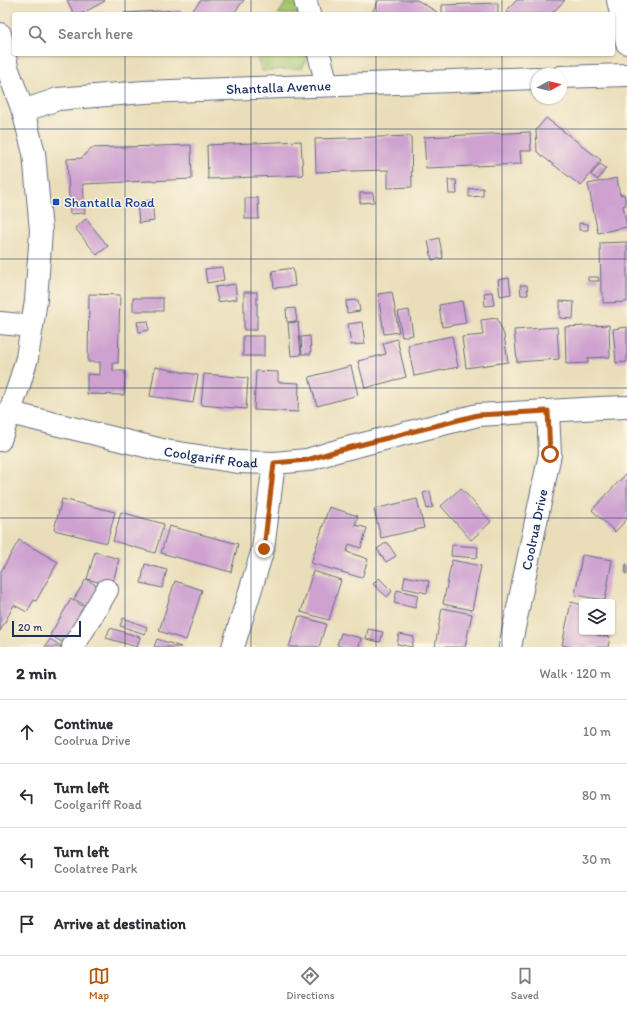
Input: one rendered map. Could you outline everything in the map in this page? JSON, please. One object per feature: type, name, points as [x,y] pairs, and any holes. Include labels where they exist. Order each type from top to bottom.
[{"type":"street","points":[[305,0],[308,12]]},
{"type":"street","points":[[618,0],[627,43]]},
{"type":"street","points":[[0,34],[3,68],[23,111],[34,153],[41,231],[36,300],[27,358],[0,440]]},
{"type":"street","points":[[320,56],[327,85]]},
{"type":"street","points":[[567,77],[627,75]]},
{"type":"street","name":"Shantalla Avenue","points":[[23,111],[58,99],[144,92],[531,78]]},
{"type":"street","points":[[0,323],[32,326]]},
{"type":"street","name":"Coolgariff Road","points":[[10,413],[166,452],[238,462],[274,463],[307,460],[340,450],[478,415],[627,407]]},
{"type":"street","name":"Coolrua Drive","points":[[510,647],[550,454],[548,411]]},
{"type":"street","points":[[233,647],[264,549],[274,463]]},
{"type":"street","points":[[73,647],[107,590]]},
{"type":"green space","points":[[288,0],[298,0],[301,12],[279,12]]},
{"type":"green space","points":[[256,56],[308,56],[302,68],[262,71]]},
{"type":"building","points":[[67,0],[105,1],[85,12],[73,12]]},
{"type":"building","points":[[201,0],[244,0],[235,12],[192,12]]},
{"type":"building","points":[[379,0],[417,0],[437,12],[372,12]]},
{"type":"building","points":[[517,0],[565,0],[553,12],[506,11]]},
{"type":"building","points":[[498,3],[498,12],[442,12],[442,5]]},
{"type":"building","points":[[180,10],[180,12],[143,12]]},
{"type":"building","points":[[546,118],[601,160],[581,186],[537,152],[536,130]]},
{"type":"building","points":[[530,132],[531,151],[520,151],[521,164],[426,168],[424,137]]},
{"type":"building","points":[[411,136],[412,187],[388,188],[388,170],[316,172],[315,139]]},
{"type":"building","points":[[301,141],[303,175],[208,179],[207,145]]},
{"type":"building","points":[[191,145],[192,179],[83,184],[85,213],[70,214],[67,159],[82,158],[91,148]]},
{"type":"building","points":[[600,164],[606,168],[598,180],[591,175]]},
{"type":"building","points":[[617,178],[620,195],[624,194],[626,205],[623,206],[627,227],[598,233],[588,184]]},
{"type":"building","points":[[448,180],[456,180],[457,194],[449,194]]},
{"type":"building","points":[[483,188],[483,196],[469,197],[469,189]]},
{"type":"building","points":[[360,193],[373,193],[374,202],[360,203]]},
{"type":"building","points":[[245,198],[258,198],[259,219],[245,219]]},
{"type":"building","points":[[152,200],[154,221],[139,223],[137,202]]},
{"type":"building","points":[[86,219],[108,246],[97,255],[75,228]]},
{"type":"building","points":[[579,223],[588,224],[588,230],[579,230]]},
{"type":"building","points":[[439,238],[443,258],[432,260],[428,241]]},
{"type":"building","points":[[627,242],[627,302],[603,303],[603,292],[601,292],[600,243]]},
{"type":"building","points":[[222,267],[224,280],[207,283],[205,269]]},
{"type":"building","points":[[293,268],[295,286],[274,288],[272,271]]},
{"type":"building","points":[[588,277],[598,277],[599,281],[588,281]]},
{"type":"building","points":[[509,278],[511,294],[500,296],[498,280]]},
{"type":"building","points":[[235,284],[237,299],[218,302],[215,287]]},
{"type":"building","points":[[520,285],[527,285],[528,295],[521,295]]},
{"type":"building","points":[[244,292],[257,292],[257,330],[244,330]]},
{"type":"building","points":[[392,292],[399,332],[384,334],[378,294]]},
{"type":"building","points":[[492,292],[494,305],[485,306],[484,293]]},
{"type":"building","points":[[89,294],[120,295],[118,363],[113,363],[113,371],[125,371],[124,395],[87,394],[87,374],[100,375],[100,362],[88,362]]},
{"type":"building","points":[[133,298],[163,298],[163,311],[133,311]]},
{"type":"building","points":[[358,300],[360,311],[347,313],[346,301]]},
{"type":"building","points":[[462,301],[466,323],[442,327],[439,305]]},
{"type":"building","points":[[560,301],[574,302],[573,319],[560,318]]},
{"type":"building","points":[[295,308],[297,321],[287,322],[286,309]]},
{"type":"building","points":[[409,310],[413,335],[402,337],[398,312]]},
{"type":"building","points":[[497,318],[504,335],[508,362],[466,368],[462,337],[483,335],[481,320]]},
{"type":"building","points":[[148,321],[149,330],[139,332],[137,322]]},
{"type":"building","points":[[298,322],[301,355],[291,356],[288,323]]},
{"type":"building","points":[[362,322],[365,344],[351,345],[348,324]]},
{"type":"building","points":[[609,325],[610,357],[588,358],[588,363],[566,364],[565,327]]},
{"type":"building","points":[[557,327],[559,359],[517,362],[514,330]]},
{"type":"building","points":[[627,327],[627,362],[616,363],[613,329]]},
{"type":"building","points":[[243,336],[264,336],[264,356],[243,356]]},
{"type":"building","points":[[310,336],[311,354],[302,354],[301,337]]},
{"type":"building","points":[[452,336],[458,367],[414,376],[408,345]]},
{"type":"building","points":[[397,339],[406,377],[365,388],[358,361],[386,354],[383,343]]},
{"type":"building","points":[[351,366],[358,395],[317,406],[309,377]]},
{"type":"building","points":[[155,367],[198,375],[193,403],[150,396]]},
{"type":"building","points":[[256,371],[278,372],[278,382],[299,383],[298,412],[254,410]]},
{"type":"building","points":[[204,374],[248,378],[246,409],[201,405]]},
{"type":"building","points":[[625,475],[627,476],[627,519],[615,532],[592,510]]},
{"type":"building","points":[[461,488],[491,522],[471,540],[441,506]]},
{"type":"building","points":[[430,491],[433,507],[427,509],[423,493]]},
{"type":"building","points":[[62,499],[115,512],[107,543],[54,530]]},
{"type":"building","points":[[417,499],[424,528],[381,538],[374,509]]},
{"type":"building","points":[[329,507],[358,516],[355,525],[367,528],[361,548],[349,544],[347,552],[368,559],[362,578],[311,563]]},
{"type":"building","points":[[121,512],[164,524],[155,553],[113,541]]},
{"type":"building","points":[[169,526],[238,544],[231,572],[161,553]]},
{"type":"building","points":[[19,540],[58,562],[36,601],[34,600],[27,612],[14,605],[0,631],[0,573]]},
{"type":"building","points":[[387,542],[396,556],[386,562],[377,549]]},
{"type":"building","points":[[452,545],[478,547],[477,558],[451,556]]},
{"type":"building","points":[[95,552],[119,559],[112,586],[87,579]]},
{"type":"building","points":[[582,555],[612,560],[605,599],[575,595]]},
{"type":"building","points":[[452,560],[481,566],[472,610],[443,604]]},
{"type":"building","points":[[145,564],[167,570],[162,588],[141,583]]},
{"type":"building","points":[[626,564],[627,574],[625,574]]},
{"type":"building","points":[[313,571],[341,580],[329,620],[301,612]]},
{"type":"building","points":[[405,576],[429,581],[427,593],[403,588]]},
{"type":"building","points":[[379,578],[392,591],[387,597],[373,584]]},
{"type":"building","points":[[86,579],[101,588],[90,608],[74,599]]},
{"type":"building","points":[[175,581],[202,590],[186,640],[159,631]]},
{"type":"building","points":[[397,590],[418,595],[415,608],[394,603]]},
{"type":"building","points":[[71,599],[89,610],[67,645],[50,635]]},
{"type":"building","points":[[571,602],[579,604],[579,635],[610,637],[608,647],[574,647],[562,645]]},
{"type":"building","points":[[442,608],[472,614],[465,647],[435,647]]},
{"type":"building","points":[[299,616],[326,624],[319,647],[289,647]]},
{"type":"building","points":[[123,618],[147,627],[145,634],[120,626]]},
{"type":"building","points":[[110,628],[140,637],[137,647],[106,638]]},
{"type":"building","points":[[368,629],[383,632],[380,642],[366,639]]},
{"type":"building","points":[[341,633],[361,638],[359,647],[344,647],[337,645]]},
{"type":"building","points":[[399,634],[414,637],[412,647],[397,644]]},
{"type":"building","points":[[50,639],[63,647],[45,647]]},
{"type":"building","points":[[157,639],[181,647],[154,647]]},
{"type":"place","name":"Shantalla Road","points":[[56,202]]},
{"type":"route","points":[[264,549],[274,463],[307,460],[340,450],[478,415],[548,411],[550,454]]}]
